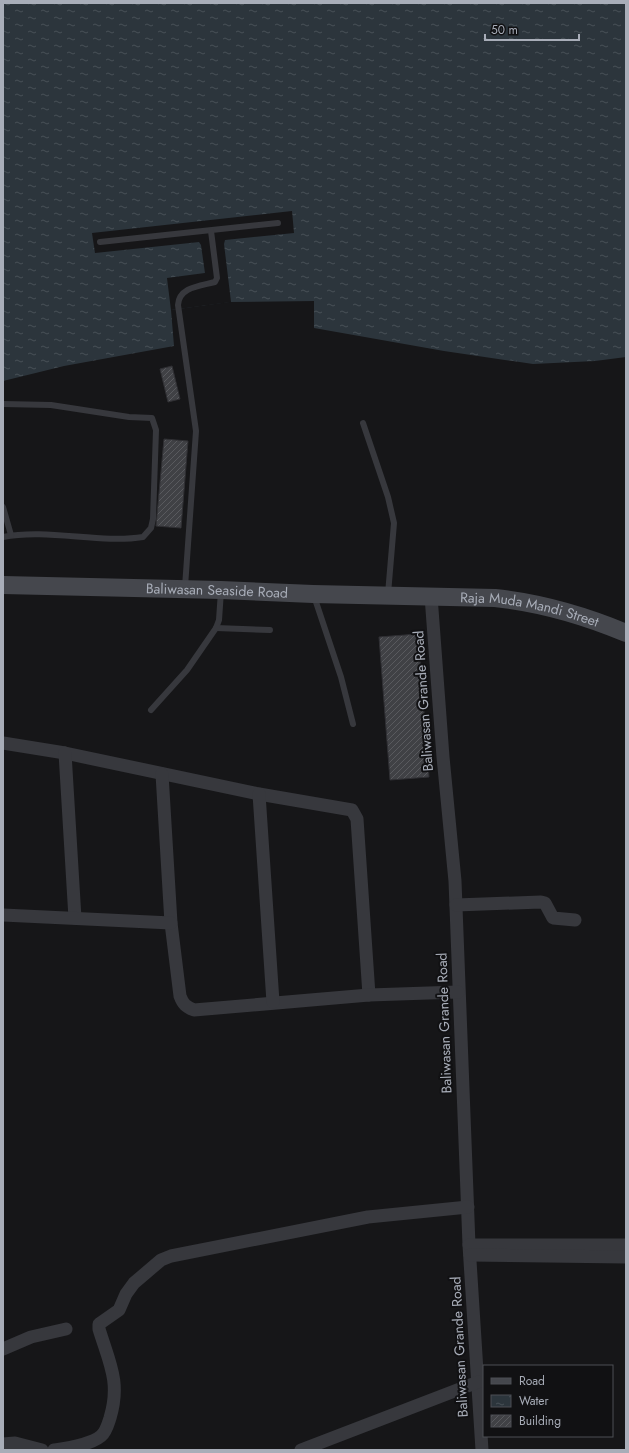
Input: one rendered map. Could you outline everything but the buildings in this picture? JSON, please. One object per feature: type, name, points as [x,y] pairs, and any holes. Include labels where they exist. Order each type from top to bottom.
[{"type":"main road","name":"Baliwasan Seaside Road","points":[[3,586],[184,589],[313,594],[431,596]]},
{"type":"main road","name":"Raja Muda Mandi Street","points":[[431,596],[523,601],[585,617],[626,633]]},
{"type":"street","name":"Baliwasan Grande Road","points":[[431,596],[456,905],[458,992],[470,1250],[482,1450]]},
{"type":"street","points":[[3,743],[65,753],[258,794],[348,808],[355,814],[357,819],[369,995]]},
{"type":"street","points":[[65,753],[75,918]]},
{"type":"street","points":[[162,774],[171,923],[180,996],[183,1004],[188,1008],[194,1010],[273,1002],[369,995],[458,992]]},
{"type":"street","points":[[258,794],[273,1002]]},
{"type":"street","points":[[456,905],[541,902],[545,903],[553,918],[575,920]]},
{"type":"street","points":[[3,915],[171,923]]},
{"type":"street","points":[[54,1450],[96,1440],[102,1435],[108,1426],[116,1391],[115,1380],[99,1329],[99,1324],[116,1313],[134,1283],[161,1260],[171,1256],[368,1217],[468,1207]]},
{"type":"street","points":[[470,1250],[621,1251]]},
{"type":"street","points":[[3,1349],[31,1337],[66,1329]]},
{"type":"street","points":[[301,1450],[478,1382]]},
{"type":"street","points":[[3,1444],[15,1443],[42,1450]]},
{"type":"lane","points":[[100,242],[278,223]]},
{"type":"lane","points":[[184,589],[196,431],[183,346],[178,298],[186,290],[215,282],[217,278],[211,231]]},
{"type":"lane","points":[[3,404],[52,405],[129,417],[152,418],[156,430],[153,519],[151,528],[143,537],[97,537],[33,534],[3,537]]},
{"type":"lane","points":[[363,423],[388,497],[394,523],[388,596]]},
{"type":"lane","points":[[3,507],[11,535]]},
{"type":"lane","points":[[151,710],[187,670],[216,628],[219,620],[221,590]]},
{"type":"lane","points":[[313,594],[342,677],[354,724]]},
{"type":"lane","points":[[216,628],[270,630]]},
{"type":"water","points":[[3,3],[626,3],[626,357],[595,361],[533,364],[444,351],[314,328],[314,301],[229,302],[171,310],[174,346],[64,366],[3,381]]},
{"type":"pier","points":[[292,211],[294,233],[225,240],[224,244],[231,302],[171,310],[167,278],[205,273],[201,245],[199,242],[95,253],[92,233]]}]
